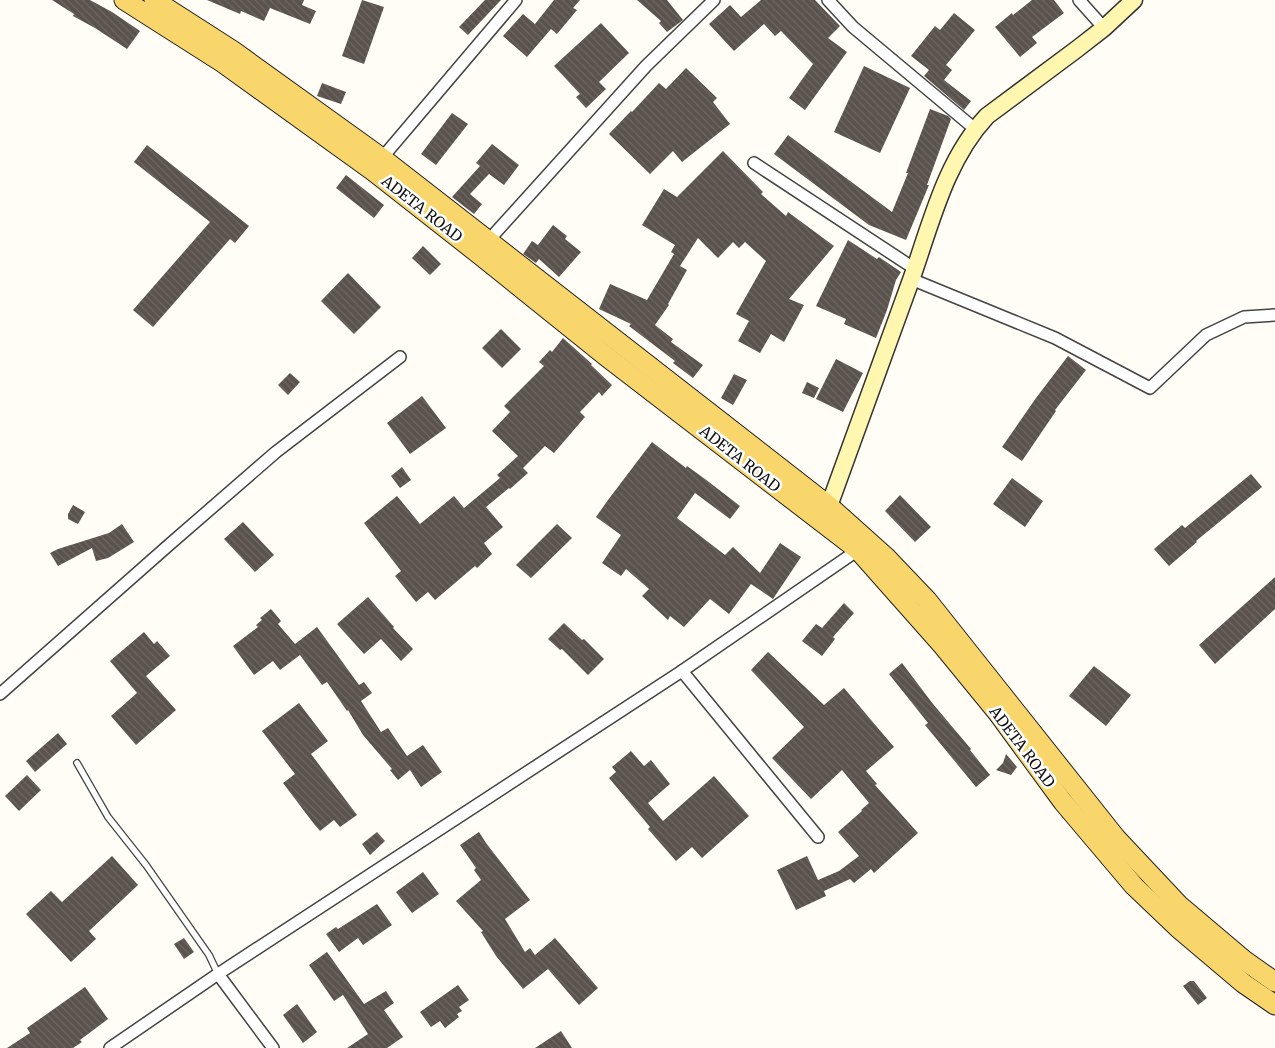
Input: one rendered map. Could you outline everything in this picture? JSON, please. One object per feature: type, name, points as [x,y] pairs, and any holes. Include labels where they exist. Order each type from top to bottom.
[{"type":"main road","name":"ADETA ROAD","points":[[124,0],[223,63],[373,171],[607,357],[858,550],[943,646],[997,712],[1063,802],[1134,886],[1185,934],[1242,982],[1275,1005]]},
{"type":"main road","name":"ADETA ROAD","points":[[154,0],[232,50],[382,158],[829,506],[886,556],[927,600],[1116,838],[1179,905],[1244,960],[1275,982]]},
{"type":"street","points":[[382,158],[516,0]]},
{"type":"street","points":[[488,241],[646,66],[714,0]]},
{"type":"street","points":[[828,0],[853,27],[975,129]]},
{"type":"street","points":[[1079,0],[1104,28]]},
{"type":"street","points":[[829,506],[913,274],[938,199],[962,147],[987,116],[1104,28],[1134,0]]},
{"type":"street","points":[[754,163],[913,274],[1055,338],[1150,388],[1206,335],[1244,317],[1275,315]]},
{"type":"street","points":[[0,694],[276,452],[400,357]]},
{"type":"street","points":[[110,1048],[218,974],[682,671],[858,550]]},
{"type":"street","points":[[682,671],[818,837]]},
{"type":"street","points":[[218,974],[273,1048]]},
{"type":"lane","points":[[77,763],[108,817],[146,865],[210,955],[218,974]]},
{"type":"building","points":[[52,0],[90,0],[140,31],[127,49],[73,16],[74,14]]},
{"type":"building","points":[[207,0],[304,0],[302,5],[316,11],[310,24],[270,8],[264,21],[241,11],[240,14]]},
{"type":"building","points":[[362,0],[384,7],[364,64],[342,56]]},
{"type":"building","points":[[485,0],[501,0],[468,35],[459,27]]},
{"type":"building","points":[[554,0],[580,0],[573,8],[577,10],[557,34],[551,29],[527,57],[503,36],[523,14],[535,24]]},
{"type":"building","points":[[637,0],[667,0],[683,20],[667,32],[659,23],[661,21]]},
{"type":"building","points":[[761,0],[815,0],[840,26],[828,38],[847,52],[805,110],[789,98],[813,64],[781,31],[775,36],[764,24],[734,51],[709,24],[730,5],[741,17]]},
{"type":"building","points":[[1032,0],[1054,0],[1064,13],[1032,37],[1037,43],[1020,57],[995,27]]},
{"type":"building","points":[[954,13],[975,30],[946,65],[952,70],[944,80],[971,101],[964,110],[924,76],[929,70],[911,56],[935,26],[940,30]]},
{"type":"building","points":[[601,23],[629,53],[599,82],[606,89],[586,108],[576,97],[580,94],[554,66]]},
{"type":"building","points":[[864,66],[910,88],[880,153],[834,132]]},
{"type":"building","points":[[686,68],[717,98],[713,102],[730,124],[682,162],[673,151],[650,174],[609,134],[659,83],[666,89]]},
{"type":"building","points":[[322,83],[346,92],[341,104],[317,96]]},
{"type":"building","points":[[930,109],[951,119],[927,185],[929,185],[906,240],[869,225],[774,154],[788,135],[892,212],[908,173],[906,173]]},
{"type":"building","points":[[452,113],[468,124],[436,165],[421,154]]},
{"type":"building","points":[[492,144],[519,165],[504,185],[489,174],[470,194],[482,204],[474,214],[452,197],[480,166],[476,163]]},
{"type":"building","points":[[147,145],[249,226],[235,243],[230,239],[153,327],[133,310],[210,222],[134,162]]},
{"type":"building","points":[[723,151],[763,192],[761,194],[786,216],[788,212],[834,246],[789,299],[804,305],[784,342],[771,334],[760,353],[738,341],[749,321],[736,314],[766,261],[745,242],[739,248],[733,242],[718,258],[698,238],[680,266],[687,270],[669,305],[655,325],[673,339],[671,342],[703,365],[693,378],[673,363],[675,361],[629,326],[631,324],[599,309],[610,284],[647,300],[674,254],[671,252],[675,245],[642,225],[664,189],[677,197]]},
{"type":"building","points":[[346,175],[384,205],[374,218],[336,188]]},
{"type":"building","points":[[553,225],[567,236],[565,239],[581,252],[559,277],[539,259],[536,263],[523,254],[532,241],[538,245]]},
{"type":"building","points":[[848,240],[901,272],[896,280],[876,338],[844,324],[846,319],[816,306]]},
{"type":"building","points":[[423,246],[441,264],[430,275],[412,258]]},
{"type":"building","points":[[348,273],[381,307],[354,334],[321,301]]},
{"type":"building","points":[[501,329],[521,349],[502,368],[482,348]]},
{"type":"building","points":[[563,338],[612,385],[602,396],[599,392],[580,412],[585,417],[554,453],[545,446],[523,468],[528,473],[486,507],[503,527],[484,543],[492,554],[435,600],[428,592],[416,602],[395,576],[401,571],[364,523],[397,496],[420,524],[454,496],[464,508],[500,478],[497,475],[518,456],[492,431],[510,412],[504,406],[544,366],[539,362],[550,350],[552,352]]},
{"type":"building","points":[[1068,356],[1086,370],[1055,410],[1022,461],[1002,447]]},
{"type":"building","points":[[836,359],[863,373],[843,412],[816,399]]},
{"type":"building","points":[[290,373],[300,382],[288,395],[278,385]]},
{"type":"building","points":[[734,374],[747,380],[733,405],[721,398]]},
{"type":"building","points":[[807,382],[819,388],[814,398],[802,393]]},
{"type":"building","points":[[422,396],[446,428],[410,454],[387,423]]},
{"type":"building","points":[[652,442],[740,506],[730,519],[695,493],[677,518],[725,555],[733,547],[760,573],[780,543],[801,557],[773,599],[751,584],[729,614],[710,599],[684,627],[670,616],[668,620],[642,596],[649,589],[626,569],[621,576],[602,563],[621,535],[596,517]]},
{"type":"building","points":[[402,467],[411,480],[400,488],[391,476]]},
{"type":"building","points":[[1251,474],[1262,487],[1196,541],[1169,566],[1154,549],[1182,525],[1185,528]]},
{"type":"building","points":[[1012,478],[1043,501],[1025,527],[993,504]]},
{"type":"building","points":[[900,495],[931,527],[915,542],[885,511]]},
{"type":"building","points":[[73,505],[85,512],[78,524],[68,519],[68,514]]},
{"type":"building","points":[[243,522],[274,555],[255,572],[224,539]]},
{"type":"building","points":[[122,524],[134,542],[108,558],[96,561],[92,548],[58,566],[50,553],[109,533]]},
{"type":"building","points":[[557,524],[572,538],[531,578],[516,565]]},
{"type":"building","points":[[1275,577],[1275,609],[1215,664],[1199,645]]},
{"type":"building","points":[[368,597],[413,649],[401,661],[381,639],[364,654],[337,624]]},
{"type":"building","points":[[844,603],[854,613],[833,637],[835,639],[822,656],[802,641],[816,624],[822,628]]},
{"type":"building","points":[[271,609],[281,621],[278,624],[295,644],[317,627],[359,685],[364,682],[372,693],[361,701],[381,732],[388,728],[407,756],[423,745],[442,772],[421,787],[410,770],[398,780],[390,770],[392,769],[363,735],[348,710],[327,682],[322,685],[300,655],[280,670],[273,661],[254,675],[233,646],[258,627],[256,625],[262,620],[260,618]]},
{"type":"building","points":[[564,623],[604,659],[588,675],[562,649],[560,650],[548,639]]},
{"type":"building","points":[[144,632],[154,644],[157,641],[170,656],[146,676],[176,710],[136,745],[111,716],[137,693],[110,661]]},
{"type":"building","points":[[768,652],[824,705],[844,688],[894,747],[866,771],[877,784],[875,785],[918,833],[874,873],[871,869],[854,883],[850,879],[824,891],[826,896],[796,910],[777,870],[807,856],[818,880],[839,871],[859,856],[838,832],[869,803],[842,770],[811,799],[772,758],[804,727],[751,670]]},
{"type":"building","points":[[902,663],[990,775],[976,787],[925,725],[928,723],[889,674]]},
{"type":"building","points":[[1094,666],[1131,695],[1106,726],[1069,696]]},
{"type":"building","points":[[299,703],[328,741],[311,754],[357,815],[340,827],[334,820],[320,831],[314,824],[283,783],[295,774],[262,731]]},
{"type":"building","points":[[58,733],[67,744],[35,772],[26,761]]},
{"type":"building","points":[[631,751],[644,766],[651,760],[670,784],[648,803],[663,821],[714,776],[749,816],[702,858],[692,847],[676,861],[648,829],[650,827],[609,778],[616,772],[612,767]]},
{"type":"building","points":[[1006,754],[1017,767],[1011,775],[996,770],[1003,763]]},
{"type":"building","points":[[27,775],[41,790],[19,811],[5,796]]},
{"type":"building","points":[[377,832],[385,841],[370,855],[362,844]]},
{"type":"building","points":[[479,832],[530,900],[505,919],[525,952],[530,948],[535,955],[555,938],[598,988],[579,1005],[548,969],[523,989],[496,956],[481,932],[483,931],[456,901],[481,880],[474,870],[476,868],[460,845]]},
{"type":"building","points":[[112,856],[138,885],[89,931],[96,939],[71,962],[26,914],[51,891],[62,902]]},
{"type":"building","points":[[423,872],[439,894],[412,913],[396,892]]},
{"type":"building","points":[[377,904],[392,925],[363,945],[358,938],[339,952],[326,934],[336,927],[338,929]]},
{"type":"building","points":[[184,938],[194,952],[184,959],[174,944]]},
{"type":"building","points":[[327,952],[364,1004],[386,991],[394,1003],[384,1010],[403,1037],[387,1048],[347,1048],[368,1034],[343,995],[334,1001],[309,965]]},
{"type":"building","points":[[1190,981],[1194,981],[1207,998],[1198,1005],[1183,986]]},
{"type":"building","points":[[458,985],[469,1000],[459,1007],[462,1011],[457,1014],[459,1017],[445,1028],[440,1021],[431,1027],[420,1012]]},
{"type":"building","points":[[85,987],[108,1019],[80,1040],[82,1042],[73,1048],[7,1048],[30,1033],[27,1028]]},
{"type":"building","points":[[297,1004],[317,1032],[303,1043],[283,1015]]},
{"type":"building","points":[[561,1031],[572,1048],[535,1048]]}]
